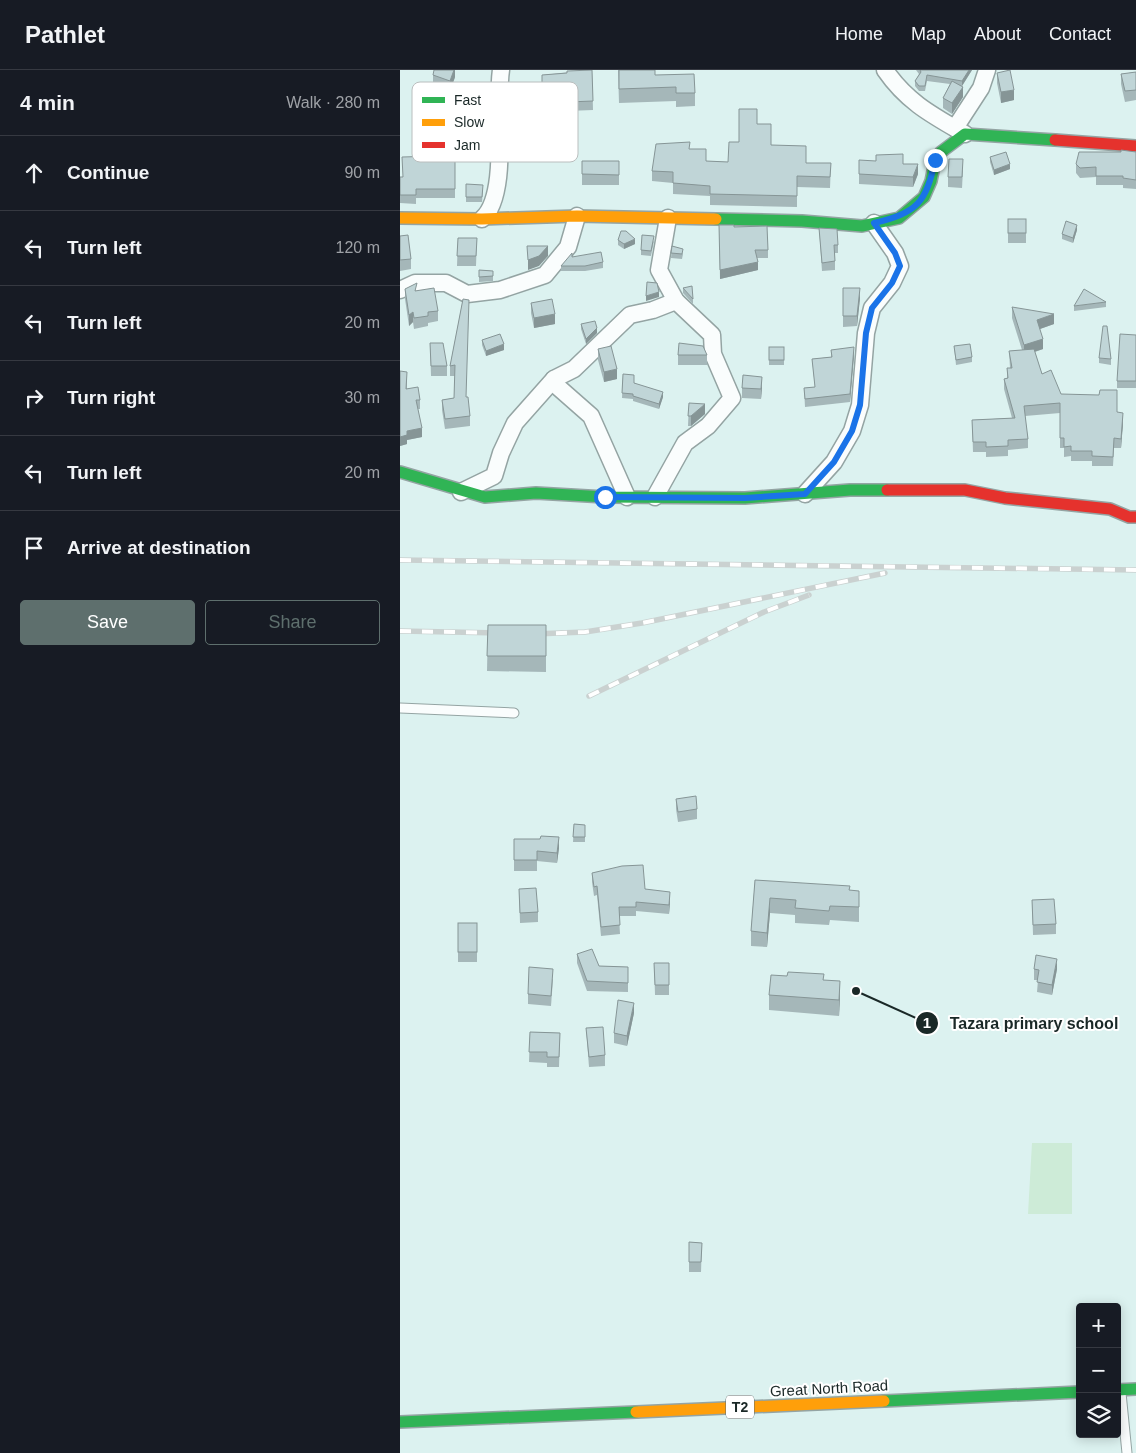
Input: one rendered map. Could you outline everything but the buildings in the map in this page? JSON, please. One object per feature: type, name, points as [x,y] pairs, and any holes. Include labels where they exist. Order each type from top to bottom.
[{"type":"main road","points":[[400,218],[482,219],[577,216],[802,221],[862,226],[899,218],[918,203],[924,197],[931,181],[935,160],[960,131],[1136,146]]},
{"type":"main road","points":[[400,472],[462,492],[485,497],[536,493],[628,497],[745,498],[850,490],[965,490],[1005,498],[1110,509],[1129,517],[1136,517]]},
{"type":"main road","points":[[1121,1390],[1136,1389]]},
{"type":"main road","name":"Great North Road","points":[[400,1422],[1076,1392]]},
{"type":"street","points":[[885,70],[906,96],[925,112],[960,131],[981,88],[987,70]]},
{"type":"street","points":[[482,219],[488,214],[493,198],[500,162]]},
{"type":"street","points":[[400,290],[415,283],[446,283],[467,294],[500,290],[545,275],[568,247],[577,216]]},
{"type":"street","points":[[655,497],[685,443],[708,426],[732,398],[713,354],[712,335],[676,301],[659,270],[668,218]]},
{"type":"street","points":[[805,494],[834,462],[852,431],[860,405],[866,333],[872,308],[892,283],[900,266],[895,253],[874,223]]},
{"type":"street","points":[[462,492],[494,476],[501,452],[515,423],[554,379],[574,369],[630,315],[653,310],[676,301]]},
{"type":"street","points":[[554,379],[558,387],[591,416],[628,497]]},
{"type":"lane","points":[[400,708],[514,712]]},
{"type":"lane","points":[[1119,1393],[1127,1453]]},
{"type":"green space","points":[[1032,1143],[1072,1143],[1072,1214],[1028,1214]]},
{"type":"railway","points":[[400,560],[1136,570]]},
{"type":"railway","points":[[534,634],[585,632],[642,623],[885,573]]},
{"type":"railway","points":[[589,696],[764,612],[809,595]]},
{"type":"railway","points":[[400,631],[501,633]]},
{"type":"traffic: fast","points":[[716,219],[802,221],[862,226],[899,218],[924,197],[931,181],[935,161],[941,152],[965,134],[1055,140]]},
{"type":"traffic: fast","points":[[400,472],[485,497],[536,493],[605,497],[745,498],[850,490],[887,490]]},
{"type":"traffic: fast","points":[[1121,1390],[1136,1389]]},
{"type":"traffic: fast","points":[[884,1401],[1076,1392]]},
{"type":"traffic: fast","points":[[400,1422],[636,1412]]},
{"type":"traffic: slow","points":[[400,218],[482,219],[577,216],[716,219]]},
{"type":"traffic: slow","points":[[636,1412],[884,1401]]},
{"type":"traffic: jam","points":[[1055,140],[1136,146]]},
{"type":"traffic: jam","points":[[887,490],[965,490],[1005,498],[1110,509],[1129,517],[1136,517]]},
{"type":"place","name":"Tazara primary school","points":[[856,991]]},
{"type":"route","points":[[605,497],[745,498],[805,494],[834,462],[852,431],[860,405],[866,333],[872,308],[892,283],[900,266],[895,253],[874,223],[899,218],[924,197],[931,181],[935,160]]}]
